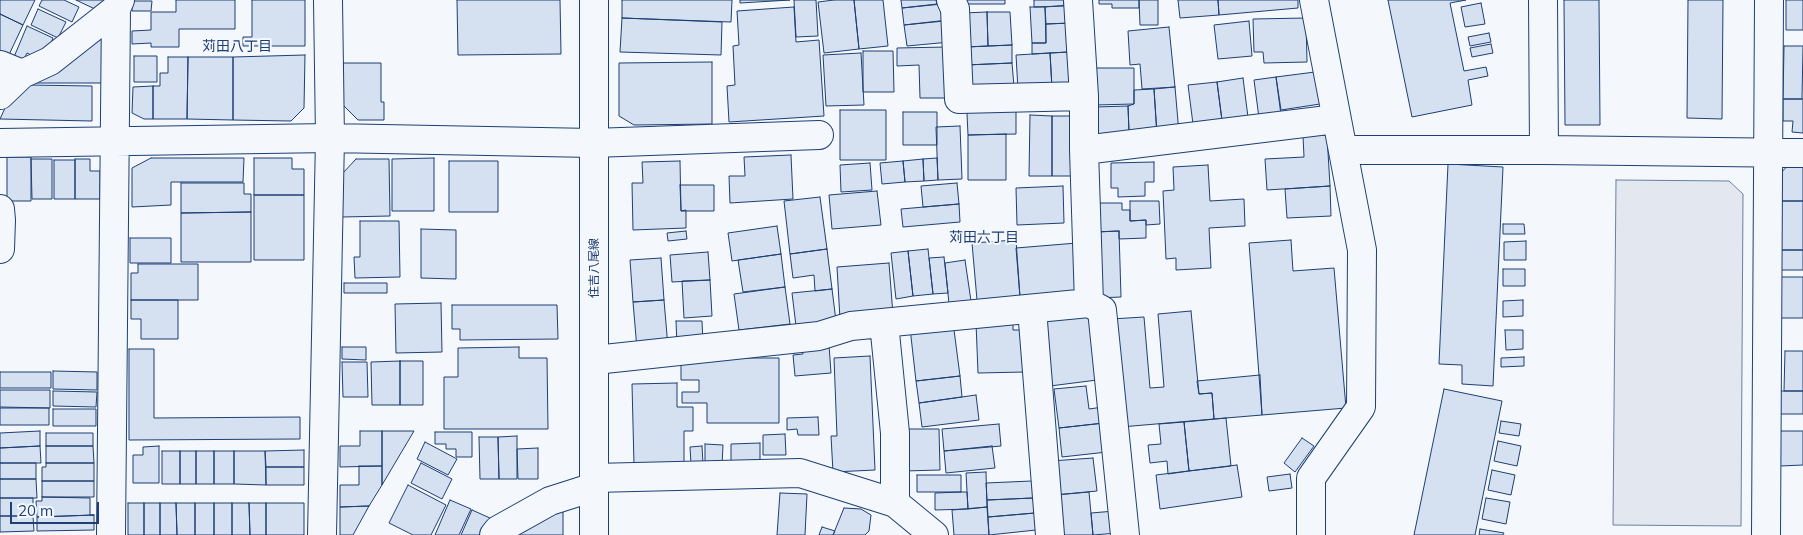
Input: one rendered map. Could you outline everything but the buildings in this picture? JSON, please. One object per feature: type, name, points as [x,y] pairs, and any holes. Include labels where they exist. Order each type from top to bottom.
[{"type":"street","points":[[322,535],[330,138],[328,0]]},
{"type":"street","name":"住吉八尾線","points":[[594,0],[594,535]]},
{"type":"street","points":[[951,0],[955,9],[959,99],[1084,96]]},
{"type":"street","points":[[1078,0],[1084,96],[1089,303]]},
{"type":"street","points":[[1311,535],[1311,478],[1361,407],[1362,250],[1314,0]]},
{"type":"street","points":[[1543,0],[1544,150]]},
{"type":"street","points":[[1766,535],[1769,0]]},
{"type":"street","points":[[0,95],[11,69],[50,61],[118,5]]},
{"type":"street","points":[[112,535],[118,5]]},
{"type":"street","points":[[1084,150],[1336,120]]},
{"type":"street","points":[[0,143],[330,138],[593,143],[819,135]]},
{"type":"street","points":[[1343,150],[1803,153]]},
{"type":"street","points":[[0,209],[2,220],[0,248]]},
{"type":"street","points":[[595,360],[819,336],[851,326],[1089,303],[1102,310],[1125,535]]},
{"type":"street","points":[[1032,308],[1050,535]]},
{"type":"street","points":[[884,323],[895,434],[896,503]]},
{"type":"street","points":[[494,535],[498,530],[550,501],[594,482],[800,473],[896,503],[934,535]]},
{"type":"shaded area","points":[[1616,180],[1729,181],[1743,194],[1741,526],[1613,525]]},
{"type":"district","name":"苅田八丁目","points":[[237,47]]},
{"type":"district","name":"苅田六丁目","points":[[984,238]]}]
